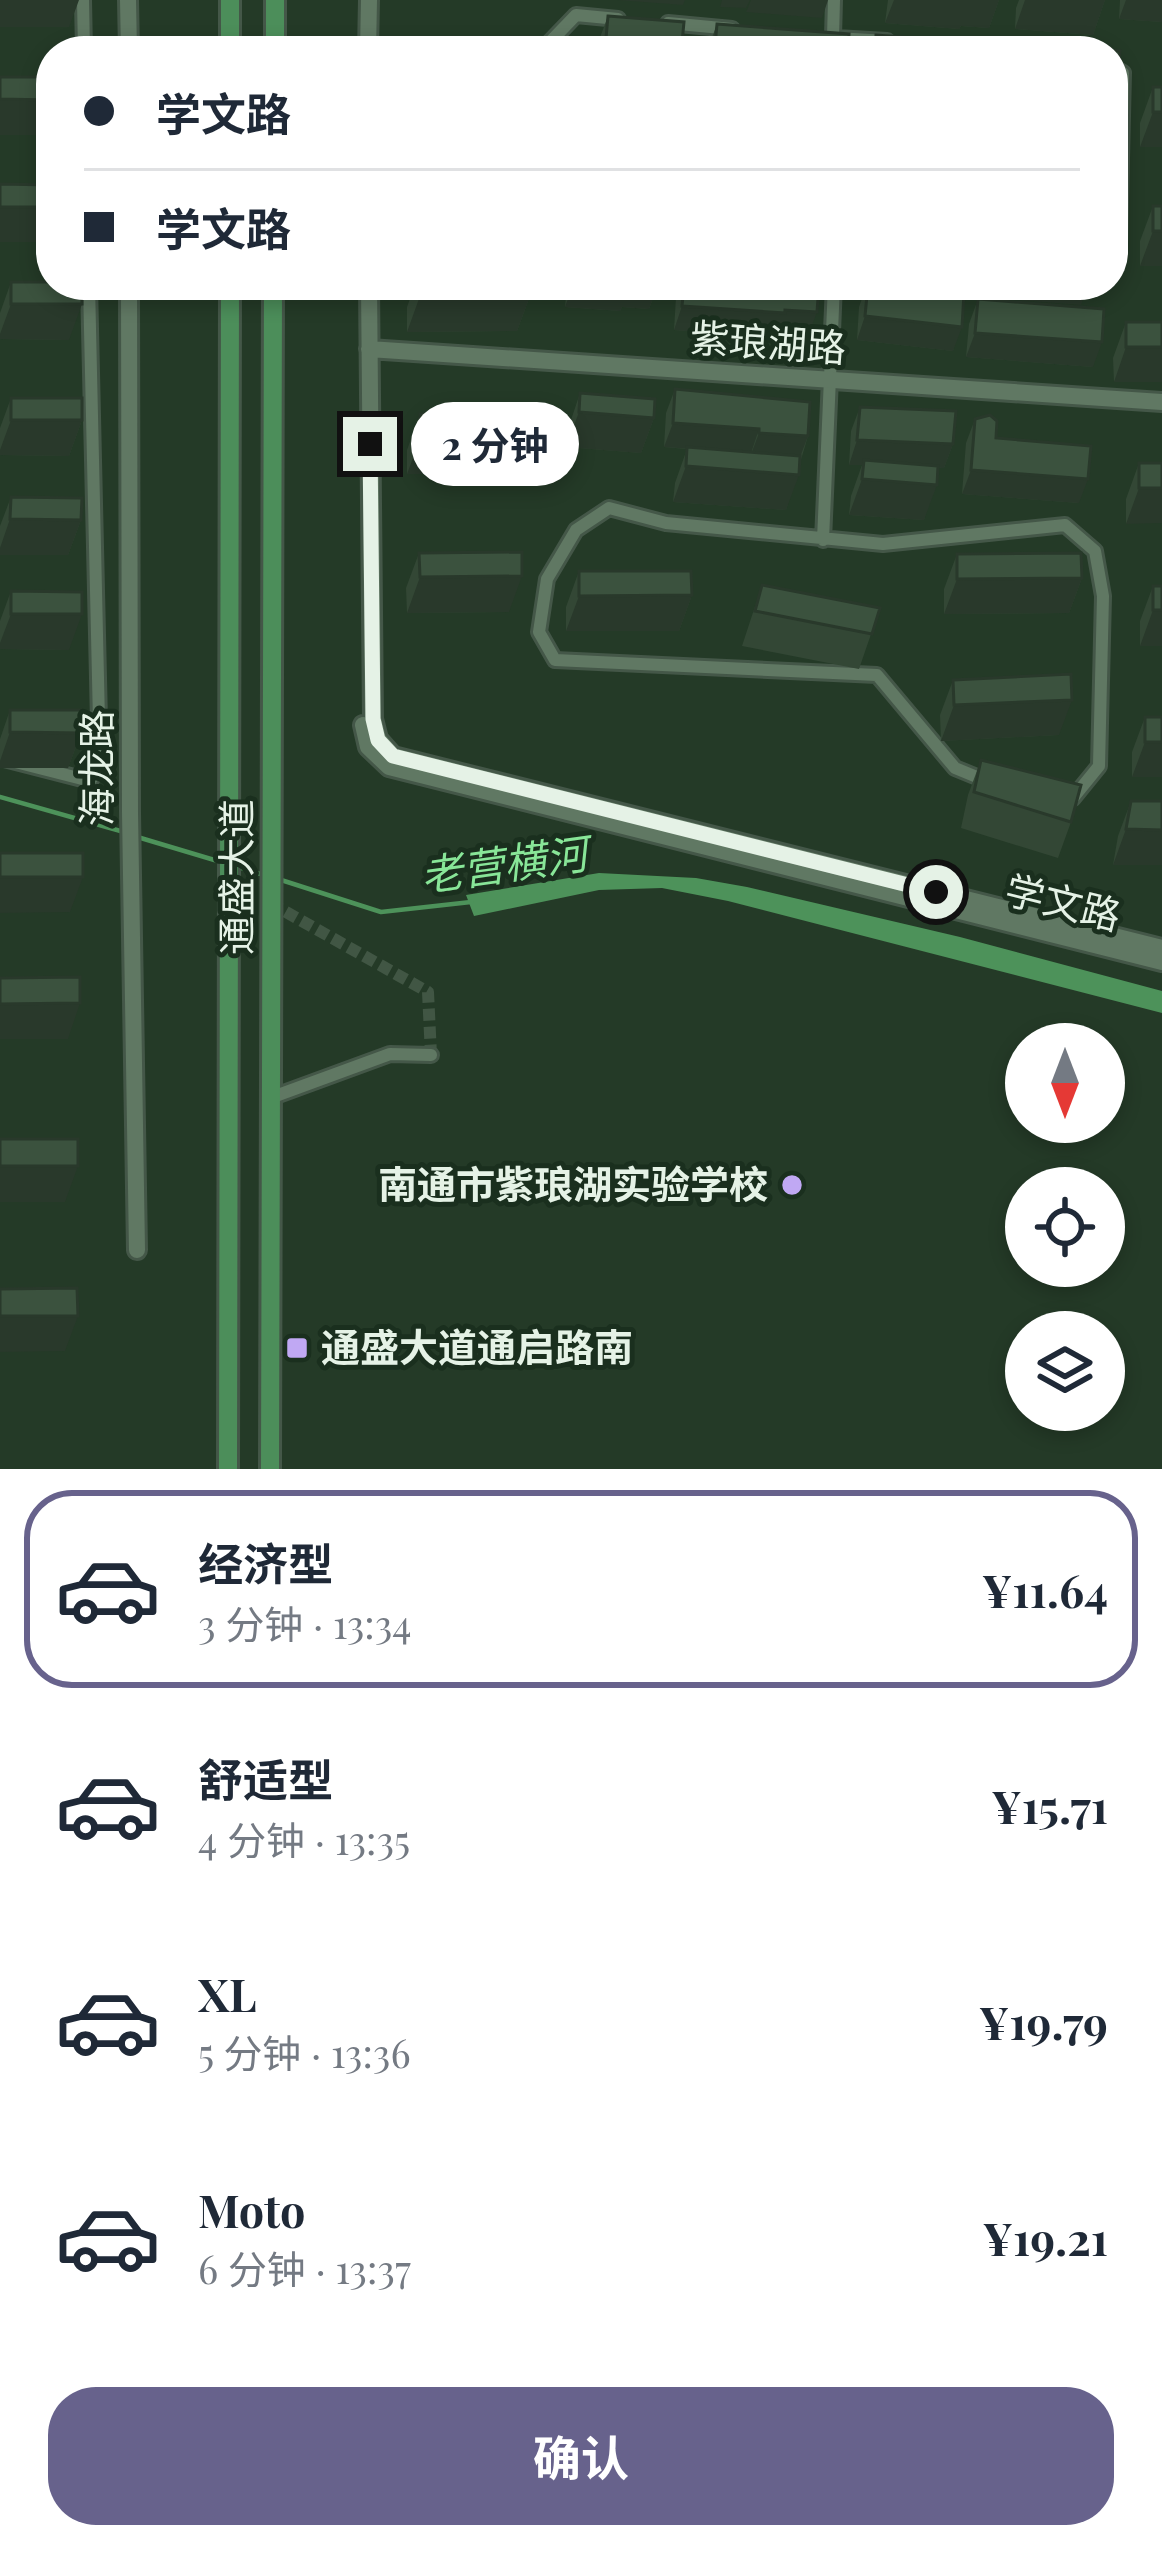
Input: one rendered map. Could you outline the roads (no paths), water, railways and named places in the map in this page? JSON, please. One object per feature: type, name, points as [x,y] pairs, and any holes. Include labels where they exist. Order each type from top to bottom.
[{"type":"main road","points":[[230,0],[230,36]]},
{"type":"main road","points":[[275,0],[275,36]]},
{"type":"main road","name":"通盛大道","points":[[228,1469],[230,300]]},
{"type":"main road","name":"通盛大道","points":[[270,1469],[273,300]]},
{"type":"street","points":[[83,0],[84,36]]},
{"type":"street","points":[[128,0],[129,36]]},
{"type":"street","points":[[368,36],[369,0]]},
{"type":"street","points":[[833,36],[834,0]]},
{"type":"street","points":[[556,36],[576,15],[623,19]]},
{"type":"street","points":[[646,21],[740,29]]},
{"type":"street","points":[[810,35],[818,36]]},
{"type":"street","points":[[0,758],[90,781],[100,765],[89,300]]},
{"type":"street","name":"海龙路","points":[[129,300],[137,1250]]},
{"type":"street","name":"学文路","points":[[369,300],[373,719],[378,740],[393,756],[1162,948]]},
{"type":"street","points":[[823,539],[834,300]]},
{"type":"street","name":"紫琅湖路","points":[[369,349],[1162,402]]},
{"type":"street","points":[[609,508],[666,523],[823,539],[883,544],[1065,525],[1095,551],[1103,596],[1099,766],[1073,798],[1028,798],[955,768],[878,675],[554,661],[539,632],[547,579],[576,530],[609,508]]},
{"type":"street","name":"学文路","points":[[371,634],[362,718],[368,747],[388,767],[1162,962]]},
{"type":"street","points":[[269,1098],[390,1054],[431,1055]]},
{"type":"waterway","name":"老营横河","points":[[0,797],[124,832]]},
{"type":"waterway","name":"老营横河","points":[[134,836],[221,862]]},
{"type":"waterway","name":"老营横河","points":[[232,865],[267,876]]},
{"type":"waterway","name":"老营横河","points":[[278,879],[381,912],[471,902]]},
{"type":"tunnel","points":[[270,903],[428,992],[431,1055]]},
{"type":"place","name":"南通市紫琅湖实验学校","points":[[792,1185]]},
{"type":"place","name":"通盛大道通启路南","points":[[297,1348]]}]
